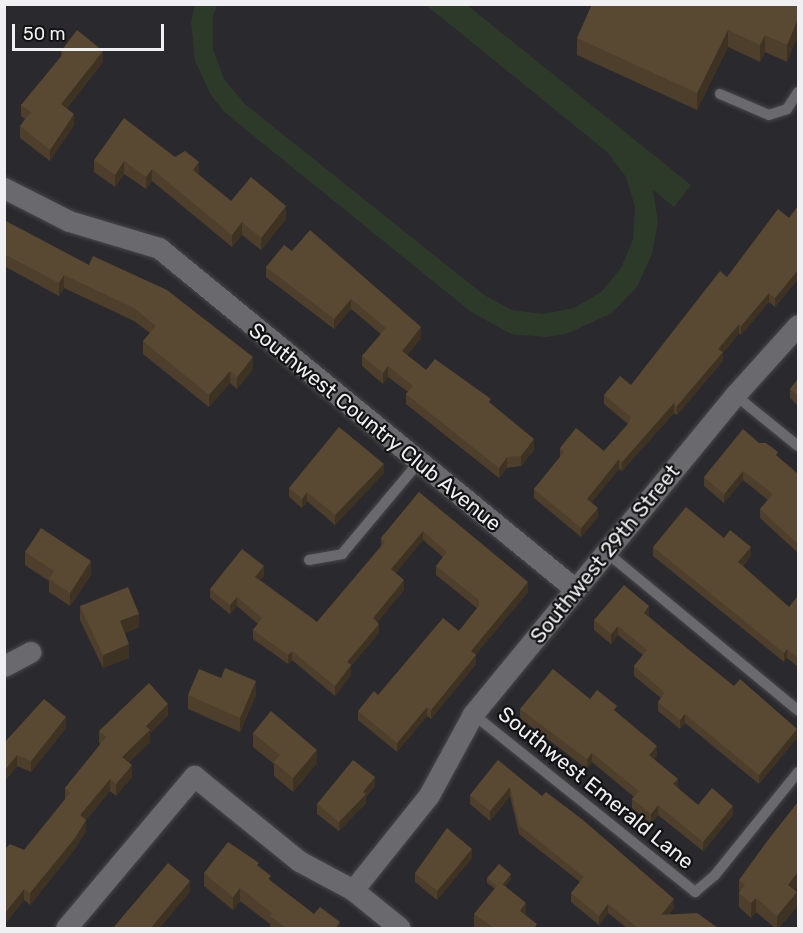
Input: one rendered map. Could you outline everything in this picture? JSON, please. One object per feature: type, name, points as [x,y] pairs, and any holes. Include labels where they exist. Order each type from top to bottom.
[{"type":"street","name":"Southwest Country Club Avenue","points":[[4,188],[69,221],[159,248],[175,264],[575,589]]},
{"type":"street","name":"Southwest 29th Street","points":[[353,890],[429,795],[473,714],[735,394],[798,325]]},
{"type":"street","points":[[4,666],[30,652]]},
{"type":"street","points":[[66,928],[194,776],[299,861],[353,890],[400,928]]},
{"type":"lane","points":[[720,94],[769,115],[787,109],[798,92]]},
{"type":"lane","points":[[735,394],[798,446]]},
{"type":"lane","points":[[309,560],[342,554],[419,462]]},
{"type":"lane","points":[[606,552],[798,710]]},
{"type":"lane","name":"Southwest Emerald Lane","points":[[473,714],[695,892],[715,874],[798,772]]},
{"type":"green space","points":[[195,4],[217,5],[213,16],[213,49],[224,79],[245,104],[484,295],[512,310],[543,314],[574,308],[601,292],[621,268],[633,239],[635,207],[626,177],[607,152],[426,5],[467,5],[691,185],[674,207],[653,190],[658,222],[652,254],[637,287],[612,313],[566,334],[546,337],[511,334],[471,312],[223,111],[211,95],[195,61],[191,22]]},
{"type":"building","points":[[592,4],[798,4],[798,19],[787,45],[765,35],[760,45],[728,30],[697,93],[577,38]]},
{"type":"building","points":[[77,30],[103,51],[61,104],[74,114],[50,150],[20,126],[31,112],[21,105],[64,53],[61,51]]},
{"type":"building","points":[[124,118],[175,157],[185,151],[199,162],[193,170],[231,201],[251,177],[286,206],[261,238],[242,222],[232,235],[152,169],[146,177],[124,161],[115,175],[94,160]]},
{"type":"building","points":[[798,206],[798,270],[775,298],[769,293],[741,326],[739,324],[718,349],[723,352],[677,406],[674,403],[622,462],[619,459],[587,499],[598,508],[581,528],[534,489],[564,452],[560,448],[576,428],[604,451],[628,424],[631,417],[604,395],[620,376],[631,385],[720,271],[727,277],[778,209],[789,218]]},
{"type":"building","points":[[4,220],[89,265],[93,256],[167,290],[253,357],[237,377],[230,371],[209,395],[143,341],[156,326],[134,308],[64,275],[59,283],[4,254]]},
{"type":"building","points":[[310,230],[421,327],[402,351],[426,370],[435,359],[491,399],[489,402],[534,439],[521,456],[507,457],[499,468],[406,394],[413,386],[388,366],[383,373],[362,356],[386,328],[351,299],[334,319],[266,267],[284,245],[292,251]]},
{"type":"building","points":[[798,379],[798,396],[790,389]]},
{"type":"building","points":[[339,427],[384,464],[335,515],[307,492],[302,499],[289,488]]},
{"type":"building","points":[[743,429],[759,443],[766,443],[778,452],[776,455],[798,474],[798,544],[760,509],[773,494],[743,471],[724,494],[704,477]]},
{"type":"building","points":[[419,492],[528,582],[471,651],[476,655],[431,710],[427,707],[397,743],[358,711],[374,691],[378,695],[443,618],[459,631],[479,606],[479,600],[436,566],[447,552],[423,531],[391,569],[404,580],[373,618],[379,624],[347,662],[351,665],[335,686],[292,651],[288,655],[253,630],[262,618],[237,597],[230,605],[210,589],[242,549],[264,566],[255,577],[317,622],[385,542],[381,538]]},
{"type":"building","points":[[686,507],[724,538],[730,530],[751,547],[738,562],[789,607],[797,597],[798,658],[787,649],[784,653],[653,547]]},
{"type":"building","points":[[41,528],[91,561],[70,593],[49,579],[54,571],[25,552]]},
{"type":"building","points":[[624,585],[649,606],[644,613],[734,686],[740,679],[797,729],[759,775],[685,714],[680,720],[658,702],[665,693],[634,666],[647,650],[618,626],[611,634],[594,620]]},
{"type":"building","points":[[128,587],[139,614],[120,621],[129,644],[103,655],[80,606]]},
{"type":"building","points":[[225,668],[256,681],[240,718],[188,695],[199,669],[221,678]]},
{"type":"building","points":[[553,669],[590,699],[597,690],[617,706],[614,710],[657,746],[649,755],[678,779],[673,784],[698,805],[712,788],[733,806],[703,842],[658,805],[651,814],[632,799],[639,791],[592,753],[587,759],[520,709]]},
{"type":"building","points":[[149,683],[168,704],[146,726],[150,730],[122,757],[132,765],[116,784],[110,779],[80,815],[86,820],[75,838],[30,893],[24,889],[4,914],[4,850],[10,844],[24,850],[70,793],[65,788],[106,737],[99,731]]},
{"type":"building","points":[[44,699],[66,717],[31,761],[17,755],[4,771],[4,743]]},
{"type":"building","points":[[271,711],[317,750],[293,778],[274,762],[280,755],[253,733]]},
{"type":"building","points":[[353,760],[375,777],[363,792],[366,794],[339,822],[317,804]]},
{"type":"building","points":[[498,760],[542,796],[546,792],[583,820],[674,899],[661,915],[697,913],[718,928],[638,928],[608,904],[599,916],[571,893],[584,877],[519,825],[510,787],[490,811],[470,795]]},
{"type":"building","points":[[798,802],[798,872],[788,885],[797,892],[777,916],[756,898],[751,903],[739,893],[745,885],[739,880]]},
{"type":"building","points":[[447,828],[472,849],[437,891],[415,873]]},
{"type":"building","points":[[228,842],[259,863],[257,865],[271,876],[268,879],[314,914],[320,907],[340,922],[337,928],[286,928],[270,916],[272,913],[240,888],[233,897],[204,873]]},
{"type":"building","points":[[168,863],[190,881],[151,928],[113,928]]},
{"type":"building","points":[[499,864],[511,874],[503,884],[500,882],[497,886],[487,878]]},
{"type":"building","points":[[500,882],[526,903],[520,911],[537,924],[534,928],[494,928],[474,914]]}]
